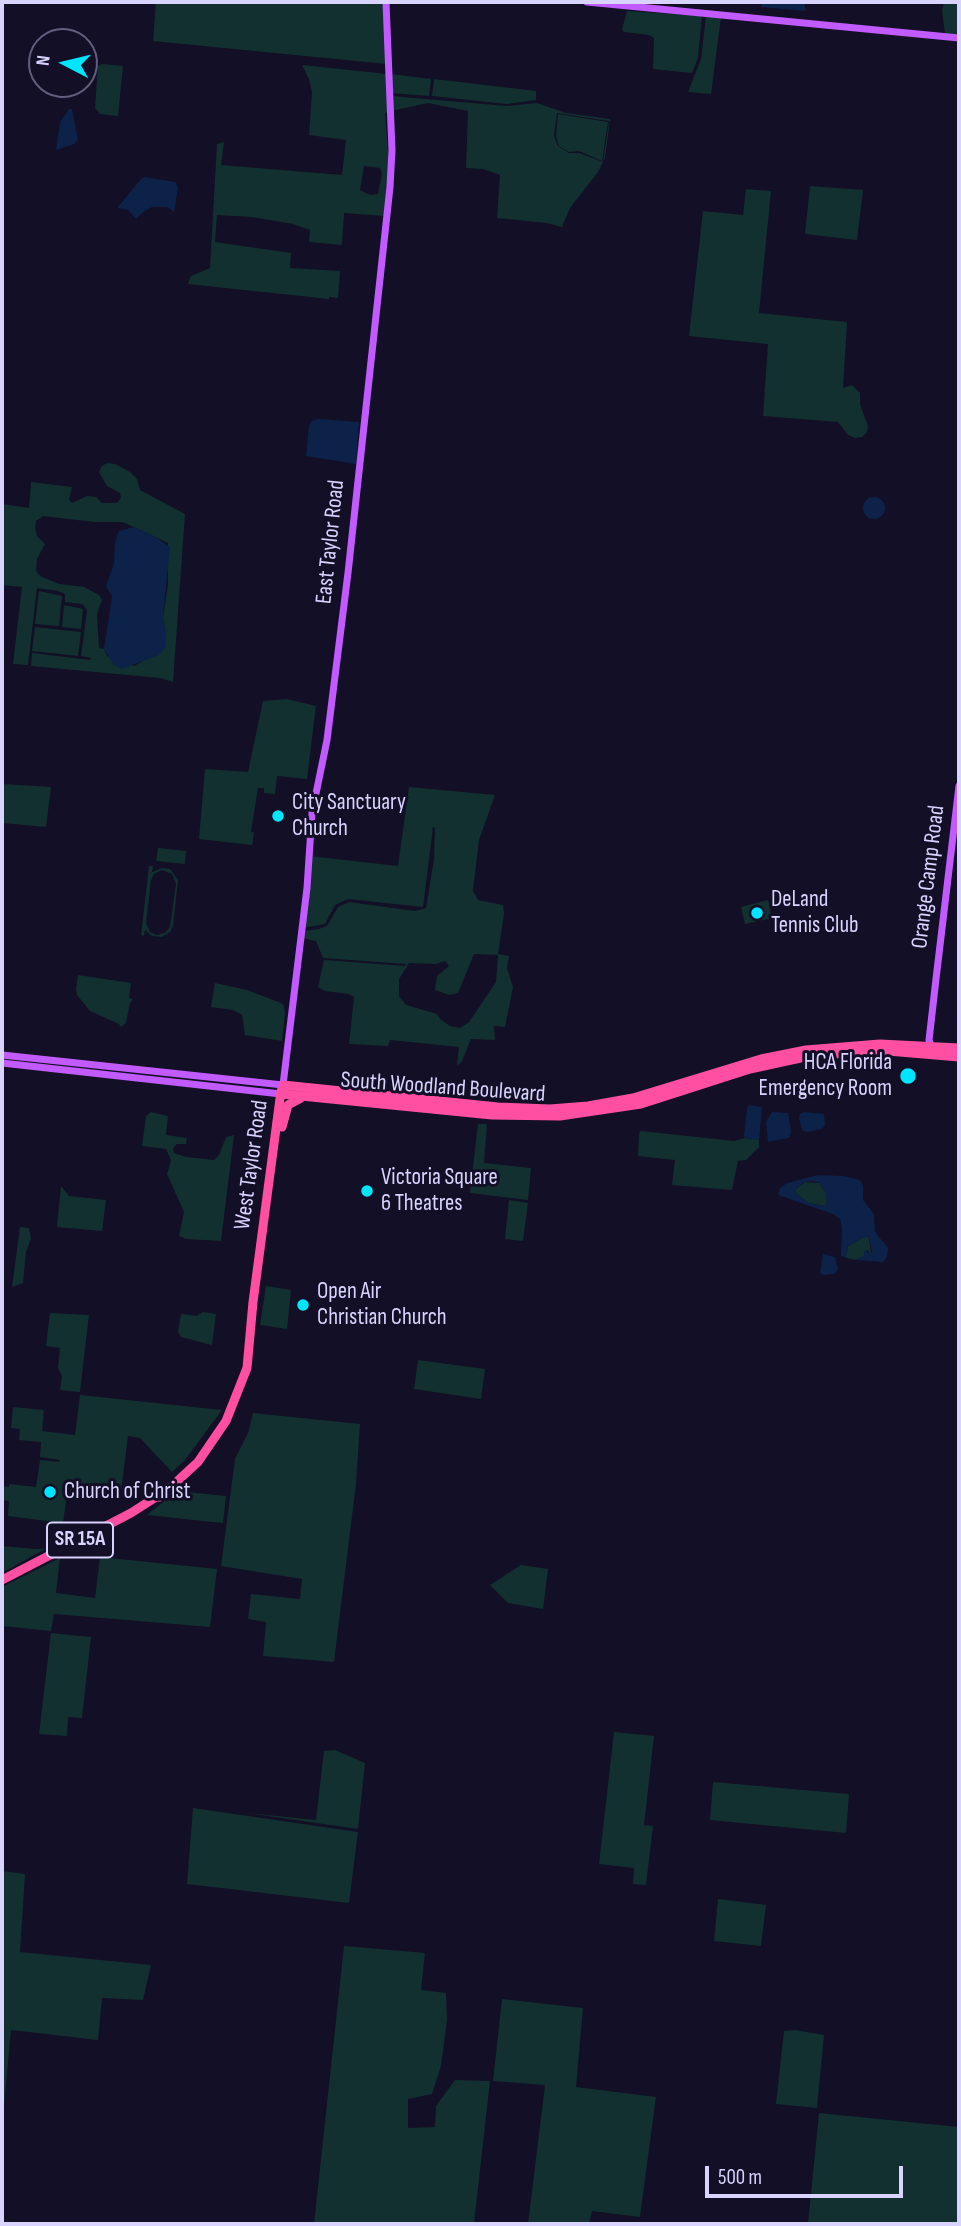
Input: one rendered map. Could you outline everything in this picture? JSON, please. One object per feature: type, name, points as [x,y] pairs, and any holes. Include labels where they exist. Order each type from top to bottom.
[{"type":"highway","name":"South Woodland Boulevard","points":[[283,1091],[407,1102],[528,1117],[588,1113],[613,1102],[662,1090],[753,1061],[836,1046],[880,1044],[931,1050],[959,1057]]},
{"type":"highway","name":"South Woodland Boulevard","points":[[283,1091],[308,1097],[393,1105],[419,1099],[539,1109],[601,1107],[652,1101],[808,1053],[959,1048]]},
{"type":"highway","name":"West Taylor Road","points":[[246,1363],[280,1132],[283,1091]]},
{"type":"highway","name":"West Taylor Road","points":[[253,1311],[257,1303],[283,1091]]},
{"type":"highway","points":[[280,1132],[288,1105],[299,1098],[308,1097]]},
{"type":"highway","points":[[528,1117],[539,1109]]},
{"type":"highway","name":"SR 15A","points":[[161,1495],[188,1467],[210,1438],[225,1412],[246,1363]]},
{"type":"highway","name":"SR 15A","points":[[2,1580],[131,1513],[161,1495],[185,1476],[209,1447],[232,1408],[246,1363]]},
{"type":"highway","points":[[209,1447],[227,1415],[225,1412]]},
{"type":"main road","name":"East Taylor Road","points":[[283,1091],[307,888],[312,808],[327,740],[348,574],[390,187],[386,2]]},
{"type":"main road","points":[[587,2],[959,38]]},
{"type":"main road","name":"Orange Camp Road","points":[[931,1050],[929,1040],[959,786]]},
{"type":"main road","name":"South Woodland Boulevard","points":[[4,1061],[15,1057],[283,1091]]},
{"type":"main road","name":"South Woodland Boulevard","points":[[4,1061],[283,1091]]},
{"type":"green space","points":[[156,2],[385,2],[387,64],[153,41]]},
{"type":"green space","points":[[944,2],[959,2],[959,36],[945,35],[942,10]]},
{"type":"green space","points":[[627,11],[702,16],[698,58],[692,73],[653,69],[654,38],[624,32],[622,29]]},
{"type":"green space","points":[[706,16],[721,17],[711,94],[688,92],[701,59]]},
{"type":"green space","points":[[302,65],[387,74],[388,112],[385,113],[389,162],[384,216],[344,213],[342,245],[309,242],[310,230],[293,224],[252,217],[217,215],[215,242],[291,253],[290,268],[340,271],[338,298],[188,284],[191,276],[210,268],[217,144],[224,142],[221,165],[342,175],[346,140],[309,135],[312,92]],"holes":[[[364,166],[380,168],[382,174],[378,194],[370,195],[360,190]]]},
{"type":"green space","points":[[98,66],[123,66],[118,116],[100,114],[95,108],[96,98],[98,98]]},
{"type":"green space","points":[[390,74],[431,79],[429,96],[391,93]]},
{"type":"green space","points":[[434,79],[536,91],[536,100],[507,104],[432,96]]},
{"type":"green space","points":[[391,96],[507,106],[537,103],[566,113],[610,119],[605,158],[598,172],[570,208],[562,227],[497,218],[500,175],[483,169],[466,168],[468,111],[428,103],[391,111]],"holes":[[[557,113],[609,121],[603,162],[579,153],[569,153],[558,146],[554,136]]]},
{"type":"green space","points":[[558,114],[608,122],[602,161],[579,151],[569,152],[559,146],[556,136]]},
{"type":"green space","points":[[810,186],[863,190],[857,240],[805,234]]},
{"type":"green space","points":[[746,189],[771,191],[759,313],[847,322],[843,388],[852,385],[860,393],[860,404],[868,426],[862,437],[848,435],[838,422],[763,416],[768,344],[689,336],[703,211],[743,215]]},
{"type":"green space","points":[[107,463],[115,464],[130,472],[137,479],[140,490],[185,514],[173,682],[160,678],[31,666],[32,653],[91,658],[81,656],[87,611],[85,607],[82,604],[65,602],[65,594],[58,591],[37,588],[28,665],[13,664],[22,587],[2,585],[2,504],[29,508],[31,482],[72,487],[69,500],[72,503],[87,496],[96,497],[102,503],[117,503],[121,498],[120,493],[107,486],[99,472]],"holes":[[[43,516],[94,522],[123,522],[168,543],[168,585],[163,617],[166,635],[143,661],[134,666],[107,656],[104,649],[99,648],[97,614],[102,600],[99,595],[84,587],[59,584],[40,576],[36,571],[37,559],[45,544],[37,536],[36,521]]]},
{"type":"green space","points":[[39,591],[62,596],[59,626],[35,624]]},
{"type":"green space","points":[[64,605],[83,609],[81,629],[62,627]]},
{"type":"green space","points":[[35,627],[81,632],[78,656],[32,651]]},
{"type":"green space","points":[[287,699],[316,706],[307,779],[277,776],[275,794],[264,793],[264,788],[258,788],[251,831],[254,833],[252,845],[199,839],[205,769],[248,772],[263,701]]},
{"type":"green space","points":[[2,784],[51,787],[46,827],[2,823]]},
{"type":"green space","points":[[409,787],[495,795],[479,840],[473,891],[478,900],[503,905],[498,954],[509,956],[507,968],[513,987],[505,1027],[494,1026],[495,1040],[471,1039],[462,1061],[457,1066],[459,1047],[390,1040],[388,1046],[349,1044],[354,997],[318,987],[324,960],[406,964],[323,958],[316,941],[302,938],[303,931],[327,926],[338,907],[349,902],[415,911],[426,908],[434,859],[435,828],[433,827],[423,907],[348,899],[335,905],[325,924],[303,928],[309,856],[398,866]],"holes":[[[474,954],[498,955],[496,982],[469,1022],[460,1028],[450,1026],[437,1014],[406,1005],[399,996],[399,979],[409,963],[436,964],[445,961],[449,966],[437,976],[435,990],[449,995],[458,993]]]},
{"type":"green space","points":[[158,848],[186,851],[185,864],[156,861]]},
{"type":"green space","points":[[149,866],[153,866],[152,872],[162,868],[170,869],[178,880],[173,926],[170,932],[162,937],[152,936],[145,930],[144,936],[141,935]],"holes":[[[162,870],[172,874],[176,884],[170,927],[165,933],[157,935],[150,932],[146,923],[151,880],[154,874]]]},
{"type":"green space","name":"DeLand Tennis Club","points":[[768,900],[772,918],[745,924],[741,907]]},
{"type":"green space","points":[[78,975],[131,983],[129,998],[133,999],[126,1023],[121,1027],[90,1011],[77,995]]},
{"type":"green space","points":[[215,983],[247,990],[281,1003],[285,1013],[282,1041],[245,1035],[242,1015],[233,1010],[211,1007]]},
{"type":"green space","points":[[151,1112],[168,1116],[166,1135],[187,1138],[186,1144],[177,1144],[173,1148],[174,1153],[186,1157],[214,1160],[219,1155],[226,1137],[234,1135],[221,1241],[186,1239],[179,1236],[184,1212],[167,1174],[171,1160],[166,1149],[142,1146],[146,1116]]},
{"type":"green space","points":[[478,1124],[487,1124],[484,1163],[531,1168],[528,1200],[470,1193]]},
{"type":"green space","points":[[641,1131],[734,1141],[745,1138],[759,1140],[759,1147],[746,1160],[738,1161],[732,1190],[672,1185],[675,1160],[638,1156]]},
{"type":"green space","points":[[805,1182],[819,1183],[826,1193],[825,1206],[808,1203],[796,1193],[796,1189]]},
{"type":"green space","points":[[61,1186],[69,1196],[106,1200],[102,1231],[57,1227]]},
{"type":"green space","points":[[509,1200],[528,1203],[523,1241],[505,1239]]},
{"type":"green space","points":[[20,1227],[29,1228],[31,1239],[26,1252],[23,1283],[12,1287]]},
{"type":"green space","points":[[866,1236],[869,1238],[871,1254],[867,1250],[864,1256],[856,1260],[846,1258],[848,1246]]},
{"type":"green space","points":[[266,1286],[291,1290],[287,1329],[260,1325]]},
{"type":"green space","points":[[203,1312],[216,1314],[212,1345],[181,1337],[178,1332],[181,1314],[197,1316]]},
{"type":"green space","points":[[50,1313],[89,1315],[80,1392],[60,1390],[60,1348],[46,1346]]},
{"type":"green space","points":[[418,1360],[485,1369],[481,1399],[414,1389]]},
{"type":"green space","points":[[80,1395],[222,1410],[185,1460],[172,1472],[140,1438],[128,1436],[121,1491],[68,1486],[63,1523],[8,1516],[9,1501],[2,1500],[2,1486],[9,1487],[9,1484],[36,1487],[40,1460],[60,1460],[40,1457],[41,1442],[19,1440],[20,1429],[11,1428],[13,1407],[44,1410],[42,1431],[75,1435]]},
{"type":"green space","points":[[253,1413],[360,1424],[356,1484],[334,1662],[263,1656],[266,1622],[248,1619],[251,1594],[300,1599],[302,1579],[221,1566],[235,1459],[248,1433]]},
{"type":"green space","points":[[177,1491],[226,1496],[223,1523],[147,1515]]},
{"type":"green space","points":[[2,1546],[35,1549],[45,1549],[2,1573]]},
{"type":"green space","points":[[100,1557],[217,1569],[210,1627],[54,1614],[51,1631],[2,1626],[2,1587],[60,1558],[56,1593],[95,1598]]},
{"type":"green space","points":[[521,1565],[548,1569],[543,1609],[508,1603],[490,1585]]},
{"type":"green space","points":[[51,1633],[91,1637],[82,1718],[68,1717],[67,1736],[39,1734]]},
{"type":"green space","points":[[614,1732],[654,1736],[644,1825],[653,1826],[646,1885],[633,1884],[634,1868],[599,1864]]},
{"type":"green space","points":[[335,1750],[365,1763],[358,1829],[247,1813],[316,1820],[324,1751]]},
{"type":"green space","points":[[713,1782],[849,1794],[846,1833],[710,1820]]},
{"type":"green space","points":[[193,1808],[358,1832],[349,1903],[187,1884]]},
{"type":"green space","points":[[2,1871],[25,1874],[20,1952],[151,1965],[143,2000],[102,1998],[98,2040],[11,2030],[2,2128]]},
{"type":"green space","points":[[718,1899],[766,1905],[761,1946],[714,1941]]},
{"type":"green space","points":[[344,1946],[425,1953],[421,1990],[446,1993],[447,2020],[441,2066],[432,2094],[408,2099],[408,2128],[435,2127],[436,2106],[455,2080],[490,2081],[474,2224],[314,2224]]},
{"type":"green space","points":[[502,1999],[583,2008],[576,2087],[656,2097],[640,2217],[592,2211],[589,2224],[528,2224],[545,2085],[493,2081]]},
{"type":"green space","points":[[784,2031],[824,2035],[817,2108],[776,2104]]},
{"type":"green space","points":[[819,2113],[959,2127],[959,2224],[808,2224]]},
{"type":"water","points":[[762,2],[804,2],[806,11],[761,7]]},
{"type":"water","points":[[69,109],[72,109],[78,140],[56,150],[60,122]]},
{"type":"water","points":[[144,177],[175,182],[178,187],[174,212],[167,207],[152,207],[136,219],[128,210],[117,208]]},
{"type":"water","points":[[318,419],[359,422],[356,464],[306,456],[309,426],[312,421]]},
{"type":"water","points":[[874,497],[882,500],[885,508],[882,516],[874,519],[866,516],[863,508],[866,500]]},
{"type":"water","points":[[133,527],[149,533],[170,547],[163,617],[165,648],[159,655],[122,669],[114,665],[104,649],[112,596],[106,586],[114,563],[115,542],[119,531]]},
{"type":"water","points":[[749,1105],[762,1107],[759,1140],[744,1136]]},
{"type":"water","points":[[772,1112],[788,1113],[791,1132],[789,1138],[768,1142],[766,1122]]},
{"type":"water","points":[[804,1112],[824,1114],[825,1125],[822,1129],[807,1132],[802,1130],[799,1118]]},
{"type":"water","points":[[818,1175],[860,1180],[863,1200],[874,1214],[875,1232],[888,1248],[887,1257],[883,1262],[856,1260],[864,1255],[864,1250],[872,1252],[867,1236],[848,1246],[846,1258],[841,1256],[840,1219],[833,1214],[778,1195],[780,1188],[787,1183]],"holes":[[[804,1182],[819,1183],[826,1193],[825,1206],[808,1203],[796,1193],[796,1189]]]},
{"type":"water","points":[[823,1254],[835,1257],[838,1270],[834,1274],[820,1273]]},
{"type":"place","name":"City Sanctuary Church","points":[[278,816]]},
{"type":"place","name":"DeLand Tennis Club","points":[[757,913]]},
{"type":"place","name":"HCA Florida Emergency Room","points":[[908,1076]]},
{"type":"place","name":"Victoria Square 6 Theatres","points":[[367,1191]]},
{"type":"place","name":"Open Air Christian Church","points":[[303,1305]]},
{"type":"place","name":"Church of Christ","points":[[50,1492]]}]
